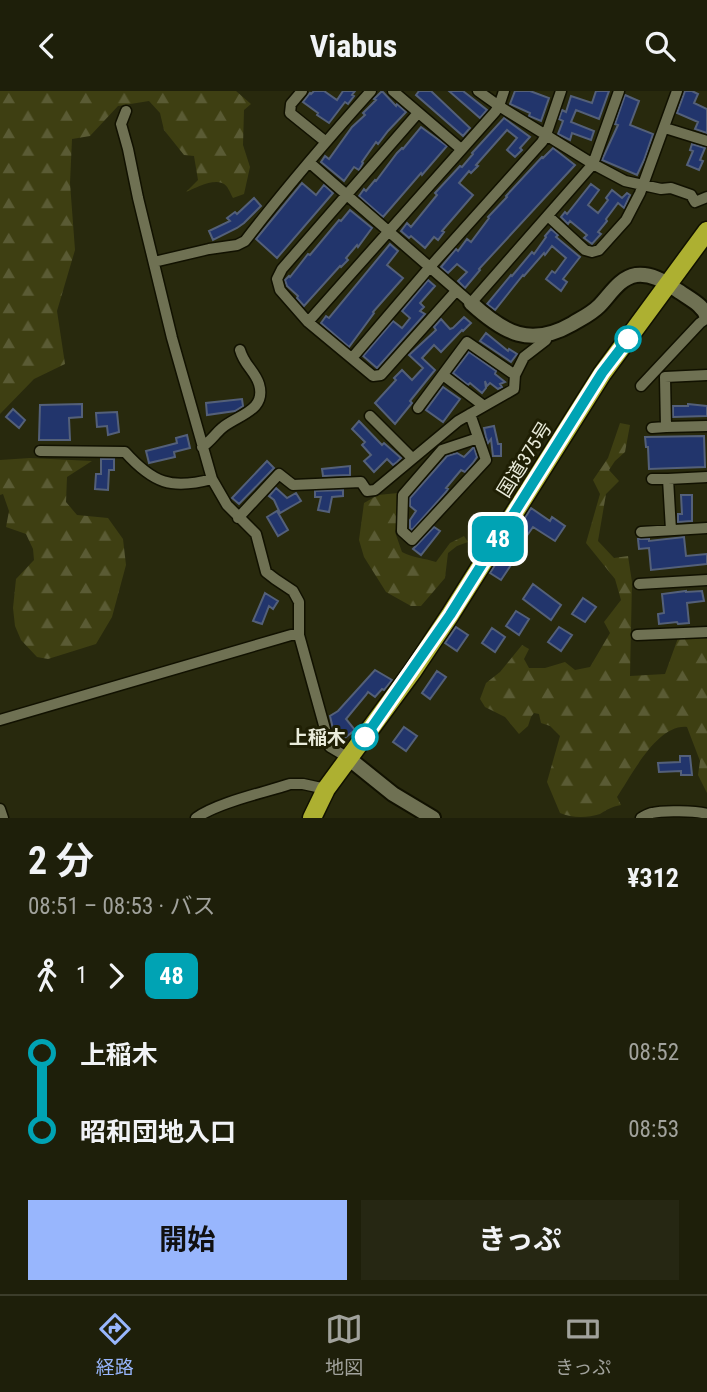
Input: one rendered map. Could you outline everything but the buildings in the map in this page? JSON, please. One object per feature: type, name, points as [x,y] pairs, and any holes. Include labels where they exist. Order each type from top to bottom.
[{"type":"highway","name":"国道375号","points":[[312,818],[326,789],[347,757],[361,743],[450,615],[602,373],[707,231]]},
{"type":"street","points":[[302,91],[291,104],[290,113],[326,142]]},
{"type":"street","points":[[154,262],[237,245],[244,241],[285,188],[310,163],[371,91]]},
{"type":"street","points":[[393,91],[461,149]]},
{"type":"street","points":[[478,91],[593,165],[625,181],[661,190],[671,187],[691,195],[695,202],[707,197]]},
{"type":"street","points":[[309,322],[499,106],[504,91]]},
{"type":"street","points":[[352,358],[534,151],[546,135],[561,91]]},
{"type":"street","points":[[471,303],[593,165],[619,91]]},
{"type":"street","points":[[548,216],[585,250],[599,250],[626,220],[665,128],[677,91]]},
{"type":"street","points":[[126,110],[121,124],[138,198],[172,338],[212,479],[226,505],[256,534],[267,572],[293,591],[299,602],[299,635],[330,747],[347,757],[393,794],[433,818]]},
{"type":"street","points":[[418,113],[282,269],[277,279],[280,290],[309,322],[373,376],[381,375],[456,291]]},
{"type":"street","points":[[665,128],[707,141]]},
{"type":"street","points":[[310,163],[502,328],[525,335],[545,335],[562,330],[593,312],[626,278],[645,275],[656,277],[668,284],[704,309],[707,317],[641,386]]},
{"type":"street","points":[[238,518],[279,474],[293,485],[361,482],[367,491],[375,490],[458,421],[514,389],[515,375],[524,357],[546,340],[545,335]]},
{"type":"street","points":[[418,408],[467,342],[515,375]]},
{"type":"street","points":[[202,447],[224,426],[254,408],[258,400],[258,383],[240,350]]},
{"type":"street","points":[[443,375],[484,406]]},
{"type":"street","points":[[666,428],[665,377],[707,375]]},
{"type":"street","points":[[470,414],[486,460],[412,540],[402,531],[403,495],[442,450],[478,438]]},
{"type":"street","points":[[370,416],[412,458]]},
{"type":"street","points":[[652,428],[707,426]]},
{"type":"street","points":[[40,451],[125,452],[140,469],[163,482],[200,482],[212,479]]},
{"type":"street","points":[[652,479],[707,477]]},
{"type":"street","points":[[668,479],[671,530]]},
{"type":"street","points":[[641,532],[707,528]]},
{"type":"street","points":[[639,584],[707,580]]},
{"type":"street","points":[[637,635],[707,632]]},
{"type":"street","points":[[0,720],[291,635],[299,635]]},
{"type":"street","points":[[202,816],[290,785],[303,784],[326,789]]},
{"type":"street","points":[[0,809],[3,818]]},
{"type":"street","points":[[641,818],[658,812],[698,811],[707,814]]},
{"type":"green space","points":[[0,91],[236,91],[251,104],[244,110],[243,145],[250,167],[244,194],[233,198],[226,185],[218,182],[186,192],[198,180],[194,156],[184,155],[164,130],[160,113],[149,101],[118,106],[90,136],[72,139],[70,183],[75,250],[57,311],[65,364],[34,379],[0,414]]},
{"type":"green space","points":[[620,423],[630,425],[625,452],[609,470],[619,481],[606,494],[598,541],[614,558],[628,556],[632,582],[630,676],[665,674],[678,638],[707,638],[707,793],[698,775],[700,761],[687,727],[676,728],[656,742],[638,764],[617,797],[621,805],[600,814],[575,817],[560,813],[547,782],[560,736],[550,726],[541,723],[539,714],[534,713],[528,726],[519,734],[505,717],[485,707],[480,699],[486,683],[500,672],[522,645],[529,649],[524,659],[529,668],[545,668],[565,662],[575,670],[590,667],[610,633],[604,622],[621,600],[615,579],[586,543],[600,494],[593,480],[608,458]]},
{"type":"green space","points":[[30,458],[92,461],[67,477],[66,502],[77,515],[108,518],[123,539],[126,565],[112,617],[96,644],[48,659],[37,657],[21,640],[15,626],[13,608],[16,579],[34,560],[33,549],[26,534],[6,527],[9,511],[3,494],[0,495],[0,460]]},
{"type":"green space","points":[[398,493],[398,522],[395,532],[402,552],[436,562],[450,543],[464,536],[468,542],[448,553],[445,578],[421,606],[411,606],[386,592],[364,557],[359,540],[364,503],[378,495]]},
{"type":"bus line","name":"48","points":[[365,737],[450,615],[602,373],[628,339]]},
{"type":"place","name":"上稲木","points":[[365,737]]}]
